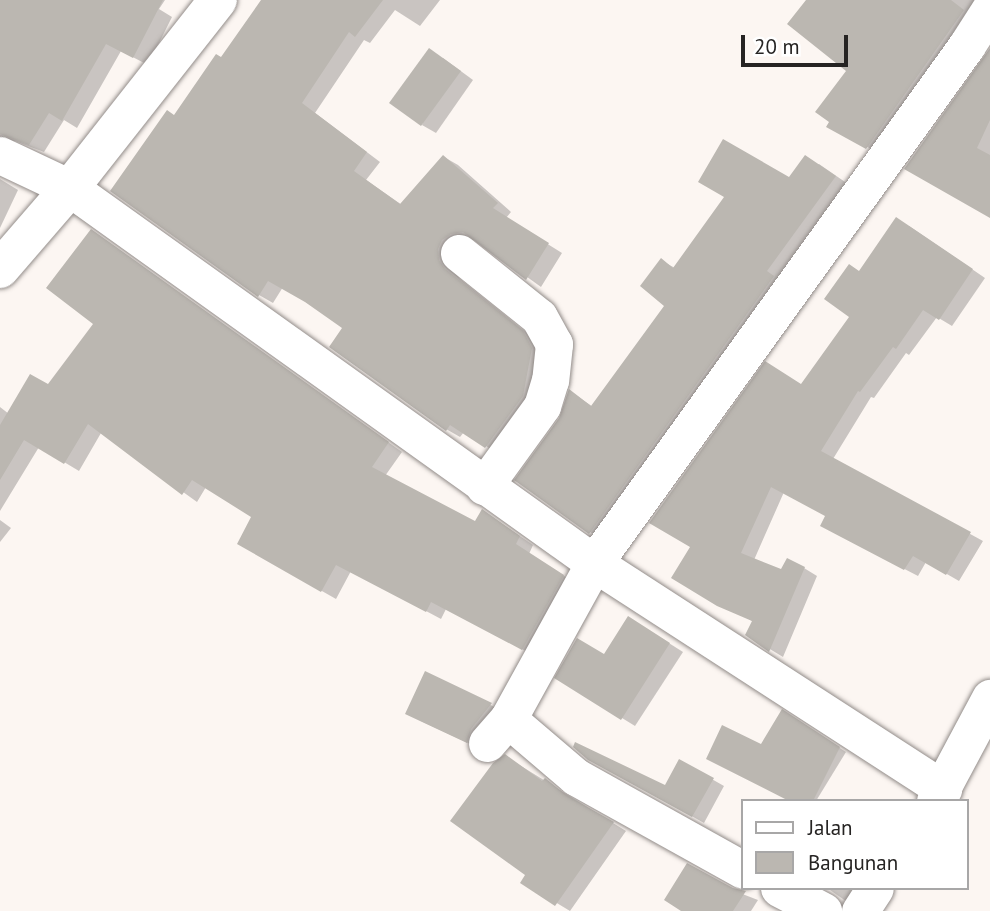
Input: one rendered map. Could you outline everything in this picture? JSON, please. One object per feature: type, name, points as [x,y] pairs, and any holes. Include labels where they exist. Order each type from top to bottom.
[{"type":"street","points":[[0,269],[70,188],[218,0]]},
{"type":"street","points":[[741,869],[497,731],[594,563],[979,51],[990,9]]},
{"type":"street","points":[[0,155],[70,188],[594,563],[939,795],[990,698]]},
{"type":"street","points":[[458,253],[539,317],[554,344],[550,380],[542,406],[484,486]]},
{"type":"street","points":[[783,890],[823,911]]},
{"type":"street","points":[[860,911],[874,890]]},
{"type":"building","points":[[0,0],[163,0],[133,58],[106,44],[62,121],[49,113],[29,145],[0,134]]},
{"type":"building","points":[[261,0],[383,0],[355,37],[349,32],[302,103],[367,152],[354,171],[400,204],[443,155],[498,203],[493,208],[549,243],[526,280],[463,232],[451,234],[442,240],[438,249],[439,260],[445,269],[523,331],[532,348],[523,396],[485,448],[450,425],[446,431],[329,347],[342,328],[305,302],[268,281],[258,297],[110,191],[167,110],[174,115],[216,54],[221,57]]},
{"type":"building","points":[[806,0],[951,0],[964,10],[866,149],[826,127],[829,122],[815,112],[846,71],[787,24]]},
{"type":"building","points":[[429,48],[461,71],[421,126],[389,103]]},
{"type":"building","points":[[990,48],[990,120],[977,148],[990,155],[990,218],[904,169]]},
{"type":"building","points":[[723,139],[789,177],[805,155],[836,176],[767,271],[774,276],[589,534],[514,480],[559,418],[569,389],[591,406],[664,306],[640,286],[661,258],[673,268],[724,197],[698,182]]},
{"type":"building","points":[[896,217],[973,269],[939,320],[923,310],[896,349],[893,347],[860,392],[858,391],[821,451],[971,532],[946,575],[913,556],[904,570],[820,526],[825,516],[771,487],[741,553],[781,569],[787,558],[805,567],[769,652],[745,635],[752,621],[717,606],[671,578],[690,547],[649,523],[765,361],[801,384],[849,317],[824,299],[849,264],[859,271]]},
{"type":"building","points":[[91,229],[389,442],[372,467],[475,521],[482,509],[520,536],[516,544],[564,575],[522,650],[431,602],[426,612],[336,565],[321,592],[237,544],[251,517],[192,480],[182,495],[88,424],[64,464],[24,440],[0,480],[0,425],[30,374],[48,384],[93,324],[46,288]]},
{"type":"building","points":[[628,616],[670,643],[621,720],[554,678],[577,638],[604,654]]},
{"type":"building","points":[[425,671],[492,703],[471,729],[467,743],[405,714]]},
{"type":"building","points":[[782,709],[840,747],[814,799],[785,799],[706,759],[722,725],[761,744]]},
{"type":"building","points":[[575,742],[665,785],[679,759],[714,778],[692,817],[588,760],[573,747]]},
{"type":"building","points":[[505,754],[542,781],[545,778],[566,795],[614,822],[555,906],[520,883],[525,875],[450,821],[493,763]]},
{"type":"building","points":[[687,863],[733,888],[746,891],[733,911],[681,911],[664,900]]}]
